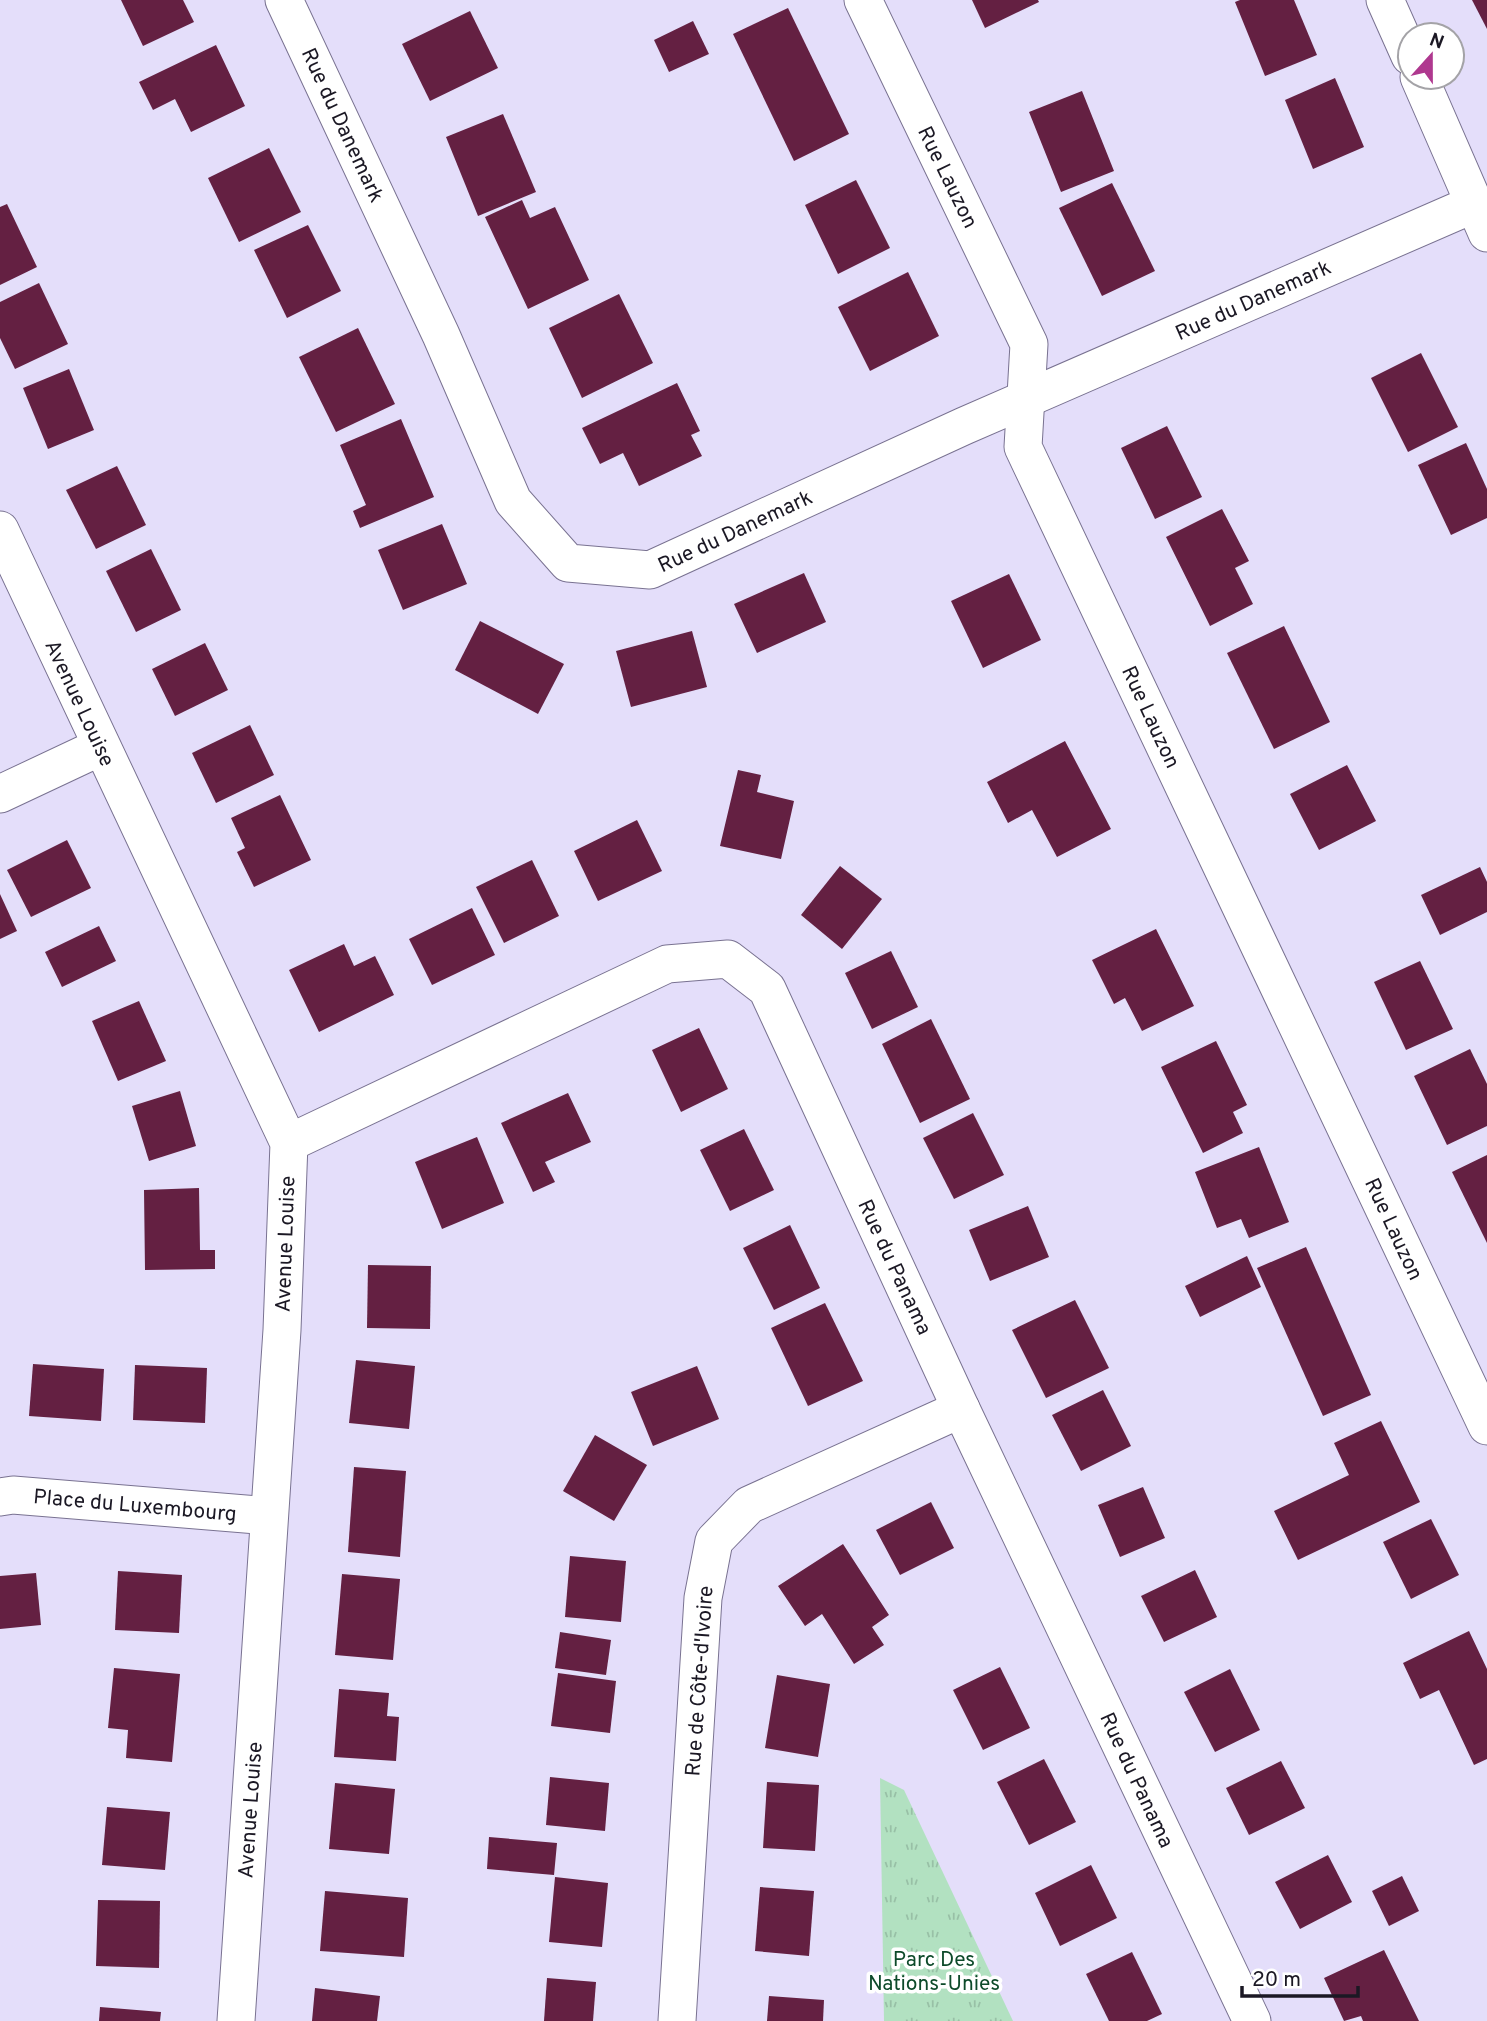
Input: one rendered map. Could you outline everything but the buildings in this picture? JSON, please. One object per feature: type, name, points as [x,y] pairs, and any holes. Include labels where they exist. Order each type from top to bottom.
[{"type":"street","name":"Rue du Danemark","points":[[285,0],[441,335],[513,501],[568,564],[650,570],[1028,399],[1481,218]]},
{"type":"street","name":"Rue Lauzon","points":[[863,0],[1029,344],[1028,399],[1023,447],[1487,1426]]},
{"type":"street","points":[[1385,0],[1396,25]]},
{"type":"street","points":[[1425,91],[1481,218]]},
{"type":"street","name":"Avenue Louise","points":[[0,530],[289,1143],[282,1329],[236,2021]]},
{"type":"street","points":[[0,794],[100,747]]},
{"type":"street","name":"Rue du Panama","points":[[289,1143],[667,964],[728,959],[767,989],[961,1409],[1252,2021]]},
{"type":"street","name":"Rue de Côte-d'Ivoire","points":[[677,2021],[703,1598],[714,1541],[749,1505],[961,1409]]},
{"type":"street","name":"Place du Luxembourg","points":[[0,1497],[13,1495],[269,1516]]},
{"type":"green space","name":"Parc Des Nations-Unies","points":[[880,1778],[904,1790],[1013,2021],[884,2021]]}]
